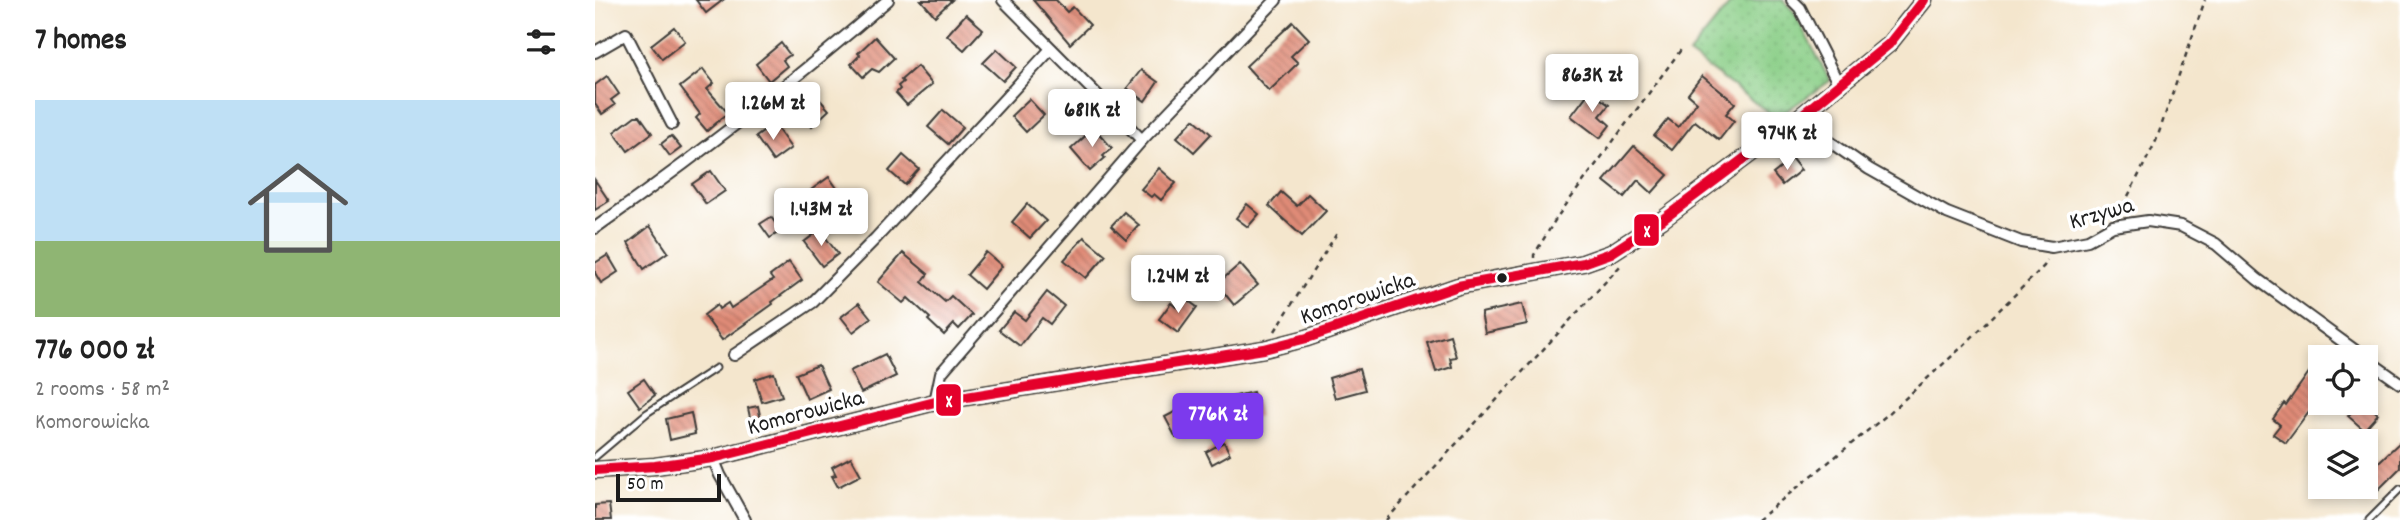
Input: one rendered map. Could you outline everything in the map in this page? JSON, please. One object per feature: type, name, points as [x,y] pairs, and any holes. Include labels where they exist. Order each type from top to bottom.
[{"type":"street","points":[[595,228],[677,170],[793,80],[888,0]]},
{"type":"street","points":[[1003,0],[1142,140]]},
{"type":"street","points":[[935,402],[941,373],[1142,140],[1276,0]]},
{"type":"street","points":[[1792,0],[1800,8],[1839,85]]},
{"type":"street","name":"Komorowicka","points":[[595,470],[665,465],[713,458],[935,402],[1264,349],[1307,338],[1458,286],[1583,263],[1611,253],[1662,220],[1797,119],[1889,44],[1924,0]]},
{"type":"street","points":[[595,52],[626,34],[672,124]]},
{"type":"street","points":[[734,355],[813,302],[1051,49]]},
{"type":"street","name":"Krzywa","points":[[1797,119],[1869,169],[1947,213],[2021,242],[2052,247],[2088,240],[2113,226],[2148,221],[2181,226],[2216,244],[2257,279],[2347,345]]},
{"type":"street","name":"Krzywa","points":[[2378,367],[2400,383]]},
{"type":"street","points":[[713,458],[745,520]]},
{"type":"lane","points":[[595,457],[647,414],[716,368]]},
{"type":"lane","points":[[2369,520],[2400,489]]},
{"type":"path","points":[[2113,226],[2156,141],[2206,0]]},
{"type":"path","points":[[1535,272],[1534,254],[1557,216],[1683,47]]},
{"type":"path","points":[[1264,349],[1339,230]]},
{"type":"path","points":[[1757,520],[1877,423],[1962,346],[2044,266],[2052,247]]},
{"type":"path","points":[[1386,520],[1626,260]]},
{"type":"green space","points":[[1733,0],[1783,0],[1794,12],[1830,81],[1776,118],[1689,54]]},
{"type":"building","points":[[696,0],[723,0],[706,13]]},
{"type":"building","points":[[921,0],[952,0],[935,16]]},
{"type":"building","points":[[1033,0],[1056,0],[1067,12],[1073,7],[1090,25],[1070,44]]},
{"type":"building","points":[[966,14],[983,29],[964,50],[947,35]]},
{"type":"building","points":[[1293,22],[1309,39],[1291,56],[1298,63],[1269,91],[1246,66]]},
{"type":"building","points":[[674,27],[685,41],[662,59],[651,45]]},
{"type":"building","points":[[875,37],[894,58],[879,72],[872,69],[863,77],[851,64]]},
{"type":"building","points":[[781,43],[790,55],[783,60],[787,66],[769,81],[756,64]]},
{"type":"building","points":[[997,49],[1016,67],[1003,81],[983,63]]},
{"type":"building","points":[[917,66],[932,84],[907,105],[896,93],[903,82],[901,80]]},
{"type":"building","points":[[703,69],[714,83],[707,89],[728,113],[707,131],[696,118],[700,114],[680,87]]},
{"type":"building","points":[[1141,70],[1158,82],[1145,101],[1127,88]]},
{"type":"building","points":[[607,76],[619,94],[611,100],[615,105],[602,114],[595,104],[595,85]]},
{"type":"building","points":[[1702,76],[1735,103],[1726,114],[1734,121],[1719,140],[1695,121],[1672,150],[1654,136],[1668,119],[1678,127],[1697,102],[1688,94]]},
{"type":"building","points":[[812,91],[829,110],[812,126],[795,106]]},
{"type":"building","points":[[1590,91],[1609,105],[1600,116],[1610,125],[1600,138],[1571,116]]},
{"type":"building","points":[[1029,99],[1044,115],[1026,132],[1011,116]]},
{"type":"building","points":[[943,110],[963,127],[948,144],[928,127]]},
{"type":"building","points":[[635,116],[640,116],[652,133],[628,151],[614,132]]},
{"type":"building","points":[[1194,119],[1211,134],[1194,152],[1177,137]]},
{"type":"building","points":[[774,124],[791,148],[773,161],[756,137]]},
{"type":"building","points":[[1094,128],[1112,148],[1090,171],[1071,149]]},
{"type":"building","points":[[671,136],[681,148],[670,156],[661,144]]},
{"type":"building","points":[[1634,146],[1668,175],[1652,193],[1638,180],[1624,197],[1604,181]]},
{"type":"building","points":[[903,155],[919,169],[905,185],[889,171]]},
{"type":"building","points":[[1792,159],[1801,170],[1782,185],[1773,174]]},
{"type":"building","points":[[1159,168],[1176,183],[1161,200],[1154,194],[1151,197],[1141,189]]},
{"type":"building","points":[[711,171],[725,191],[706,204],[692,184]]},
{"type":"building","points":[[829,177],[844,198],[826,210],[811,190]]},
{"type":"building","points":[[595,180],[609,201],[595,210]]},
{"type":"building","points":[[1281,192],[1297,206],[1308,194],[1326,211],[1302,236],[1269,206]]},
{"type":"building","points":[[1027,204],[1046,221],[1030,238],[1012,222]]},
{"type":"building","points":[[1247,204],[1259,214],[1248,227],[1236,218]]},
{"type":"building","points":[[1124,212],[1139,225],[1126,240],[1111,226]]},
{"type":"building","points":[[771,217],[781,231],[770,238],[760,224]]},
{"type":"building","points":[[650,226],[668,252],[644,269],[628,243]]},
{"type":"building","points":[[820,230],[838,254],[822,266],[804,242]]},
{"type":"building","points":[[1084,237],[1106,255],[1086,278],[1064,260]]},
{"type":"building","points":[[986,252],[1002,266],[983,289],[967,275]]},
{"type":"building","points":[[903,253],[928,274],[922,282],[945,302],[951,296],[972,315],[959,329],[954,324],[944,335],[908,298],[903,303],[878,282]]},
{"type":"building","points":[[608,255],[618,272],[601,283],[595,273],[595,263]]},
{"type":"building","points":[[789,262],[802,280],[722,340],[704,315],[717,305],[719,309],[728,303],[731,308],[773,280],[770,276]]},
{"type":"building","points":[[1240,264],[1258,285],[1234,305],[1217,284]]},
{"type":"building","points":[[1047,292],[1064,306],[1050,324],[1042,318],[1020,346],[999,330],[1014,312],[1025,320]]},
{"type":"building","points":[[1183,297],[1197,307],[1178,333],[1159,319],[1171,303],[1176,307]]},
{"type":"building","points":[[859,303],[871,318],[853,332],[841,317]]},
{"type":"building","points":[[1522,304],[1527,324],[1485,333],[1481,313]]},
{"type":"building","points":[[1450,335],[1456,357],[1450,358],[1452,367],[1436,372],[1427,342]]},
{"type":"building","points":[[885,354],[896,376],[861,393],[850,371]]},
{"type":"building","points":[[818,365],[829,389],[807,399],[796,374]]},
{"type":"building","points":[[1359,369],[1365,390],[1335,398],[1329,378]]},
{"type":"building","points":[[774,373],[782,396],[762,402],[755,379]]},
{"type":"building","points":[[2308,374],[2308,413],[2286,443],[2273,434],[2280,425],[2273,419],[2284,403],[2286,405]]},
{"type":"building","points":[[644,379],[655,395],[640,407],[628,390]]},
{"type":"building","points":[[1253,392],[1259,416],[1233,423],[1227,398]]},
{"type":"building","points":[[1190,404],[1201,426],[1176,438],[1165,417]]},
{"type":"building","points":[[758,406],[761,420],[751,422],[748,408]]},
{"type":"building","points":[[691,413],[695,434],[670,440],[666,419]]},
{"type":"building","points":[[2349,415],[2377,415],[2365,429]]},
{"type":"building","points":[[1224,442],[1230,454],[1212,464],[1206,452]]},
{"type":"building","points":[[2400,442],[2400,468],[2378,490],[2378,463]]},
{"type":"building","points":[[851,457],[861,475],[838,487],[832,476],[836,475],[832,467]]},
{"type":"building","points":[[609,504],[611,520],[595,520],[595,505]]},
{"type":"transit line","name":"X","points":[[595,470],[713,458],[935,402],[1264,349],[1307,338],[1458,286],[1583,263],[1611,253],[1662,220],[1797,119],[1889,44],[1924,0]]}]
